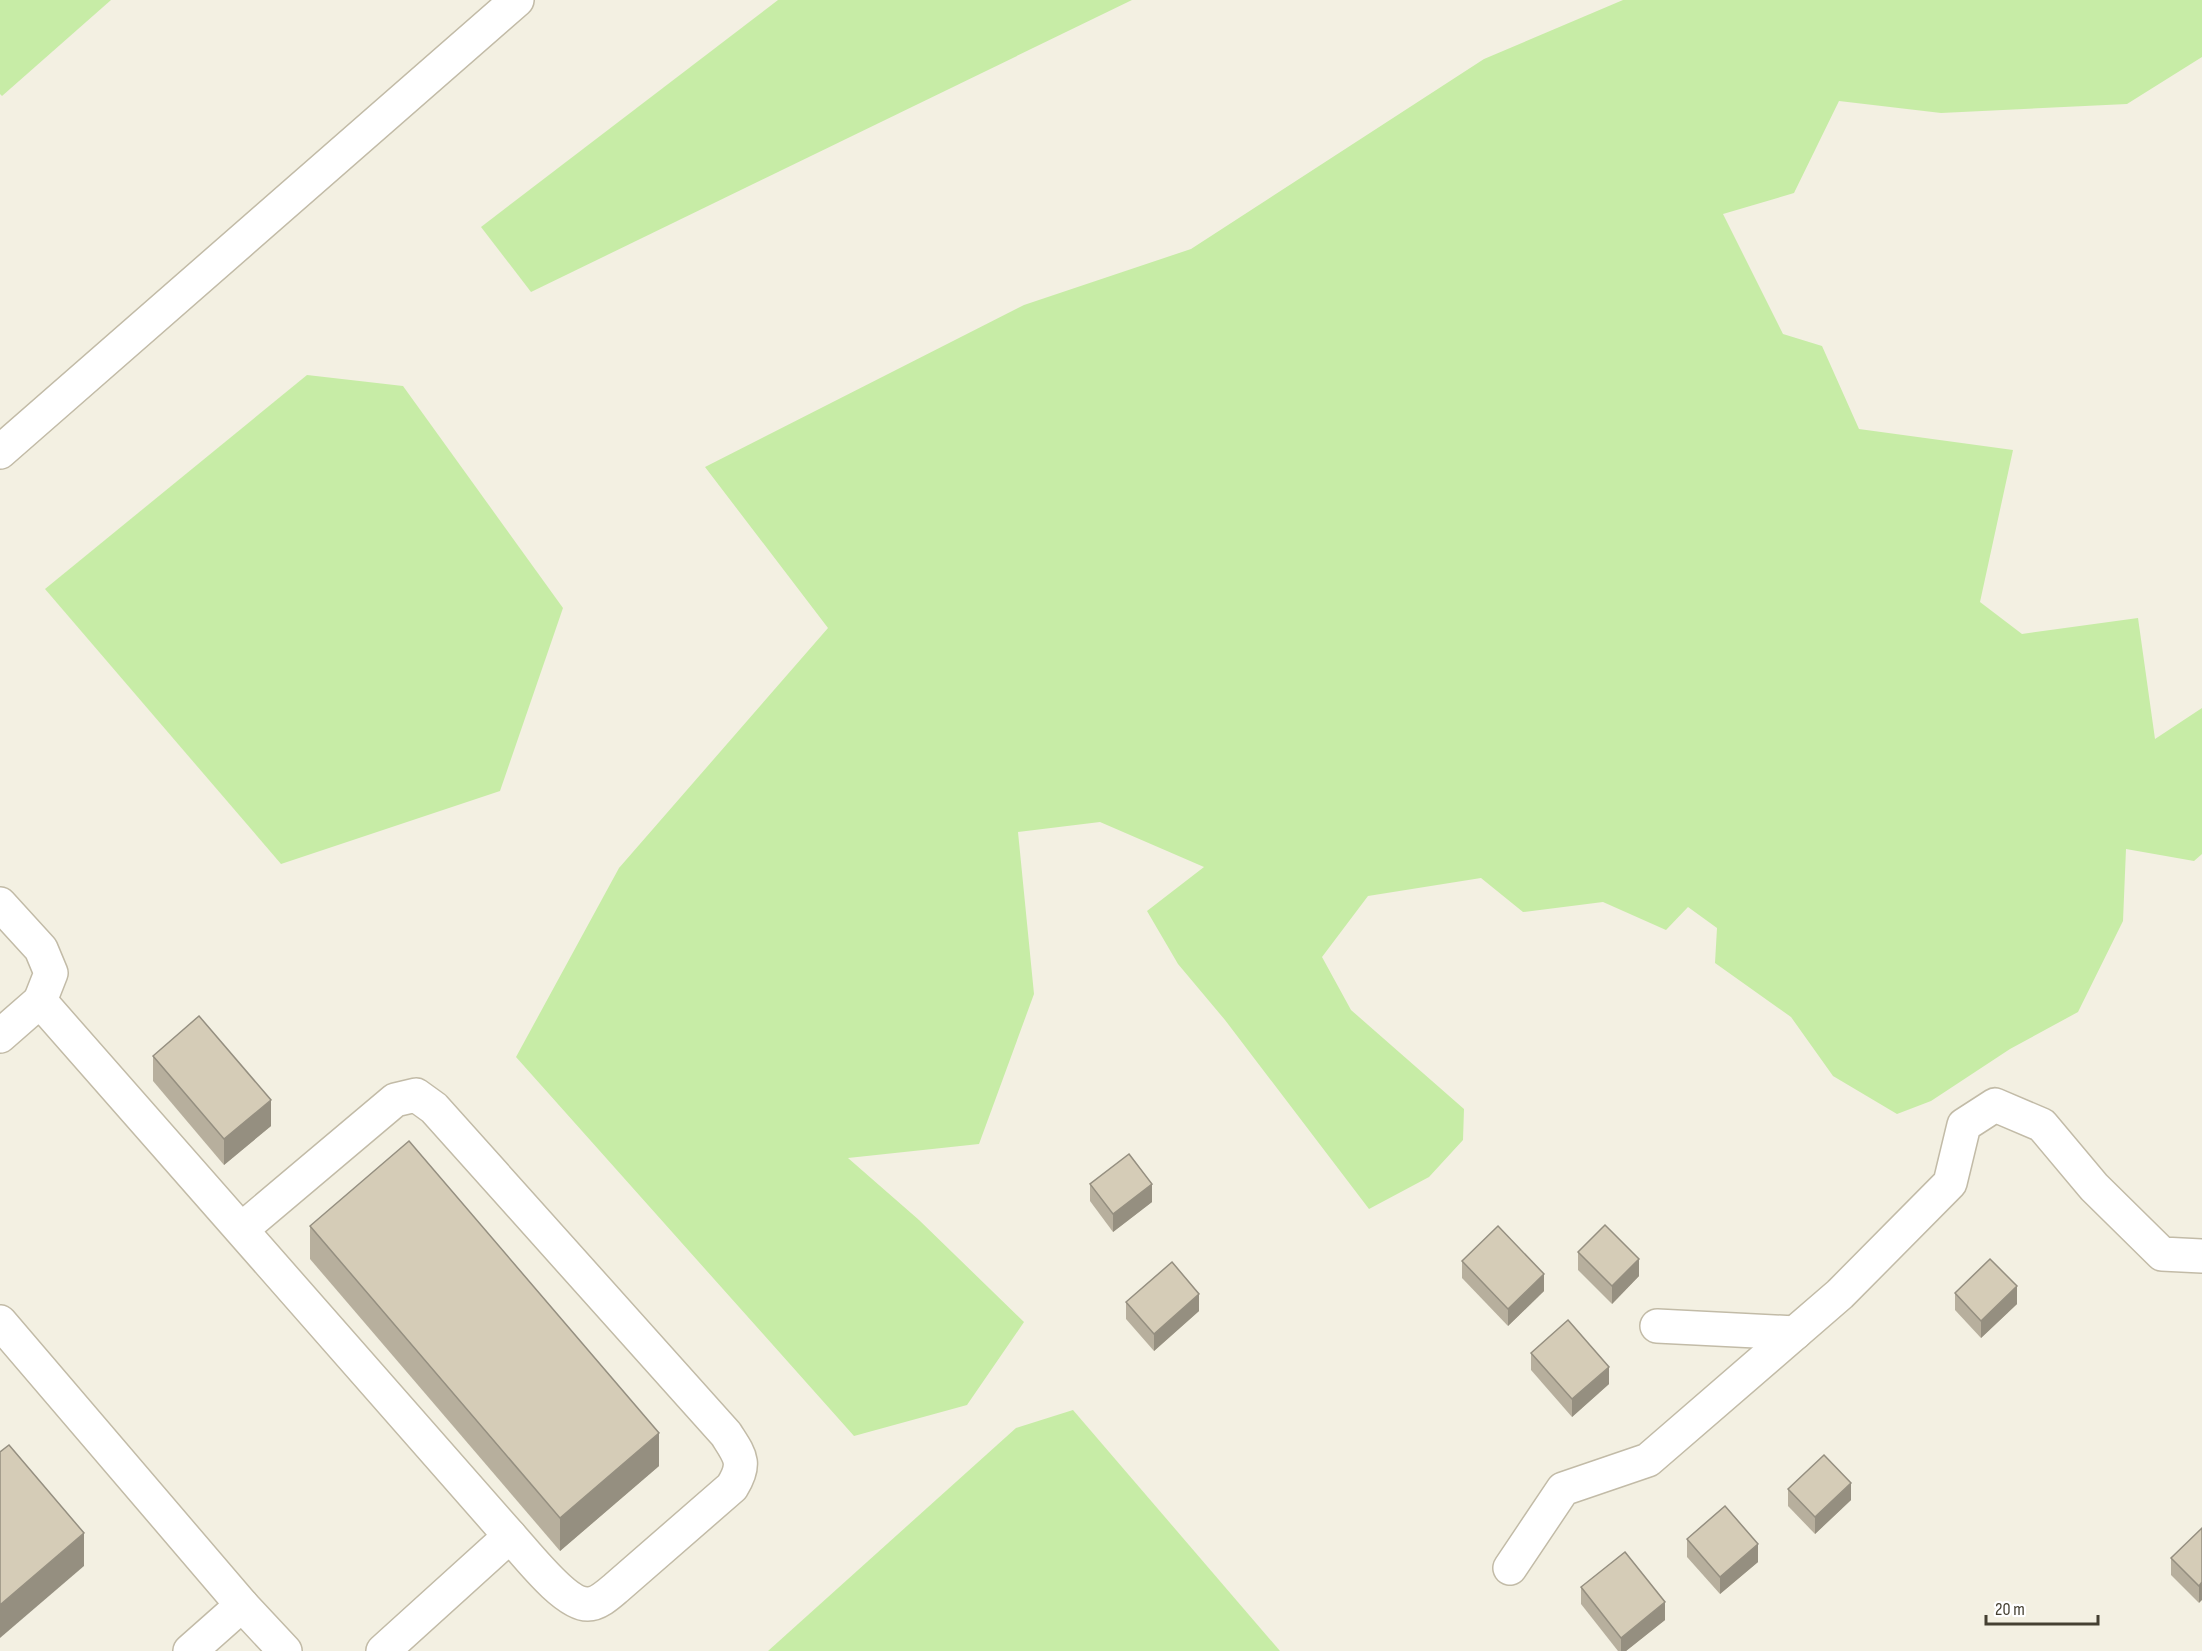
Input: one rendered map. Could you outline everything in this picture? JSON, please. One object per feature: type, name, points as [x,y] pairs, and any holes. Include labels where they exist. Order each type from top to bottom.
[{"type":"lane","points":[[0,452],[517,0]]},
{"type":"lane","points":[[0,423],[45,413]]},
{"type":"lane","points":[[0,904],[41,949],[51,973],[39,1001],[0,1036]]},
{"type":"lane","points":[[39,1001],[510,1536],[572,1600],[587,1604],[603,1598],[732,1487],[741,1474],[740,1456],[726,1434],[434,1108],[416,1095],[395,1100],[242,1229]]},
{"type":"lane","points":[[1510,1568],[1563,1489],[1648,1460],[1840,1294],[1950,1182],[1964,1125],[1995,1105],[2042,1125],[2094,1187],[2162,1254],[2202,1256]]},
{"type":"lane","points":[[0,1322],[11,1356],[285,1651]]},
{"type":"lane","points":[[1658,1326],[1795,1334]]},
{"type":"lane","points":[[383,1651],[510,1536]]},
{"type":"lane","points":[[190,1651],[242,1605]]},
{"type":"green space","points":[[0,0],[111,0],[2,96],[0,94]]},
{"type":"green space","points":[[778,0],[1132,0],[531,292],[481,227]]},
{"type":"green space","points":[[1623,0],[2202,0],[2202,57],[2127,104],[1941,113],[1839,101],[1794,193],[1723,214],[1783,334],[1822,346],[1859,429],[2013,450],[1980,602],[2022,634],[2138,618],[2155,739],[2202,708],[2202,854],[2194,861],[2126,849],[2123,921],[2078,1012],[2010,1049],[1931,1101],[1897,1114],[1833,1076],[1791,1017],[1715,963],[1717,928],[1688,907],[1666,930],[1603,902],[1523,912],[1481,878],[1368,896],[1322,957],[1351,1010],[1464,1109],[1463,1140],[1429,1177],[1369,1209],[1225,1020],[1178,964],[1147,911],[1204,867],[1100,822],[1018,832],[1034,994],[979,1144],[848,1158],[919,1220],[1024,1322],[967,1405],[854,1436],[516,1057],[619,868],[828,628],[705,467],[1024,305],[1191,249],[1484,59]]},
{"type":"green space","points":[[307,375],[403,386],[563,608],[500,791],[281,864],[45,589]]},
{"type":"green space","points":[[1073,1410],[1280,1651],[768,1651],[1016,1428]]},
{"type":"building","points":[[199,1016],[271,1100],[224,1139],[153,1056]]},
{"type":"building","points":[[409,1141],[659,1433],[560,1518],[310,1226]]},
{"type":"building","points":[[1129,1154],[1152,1184],[1113,1214],[1090,1184]]},
{"type":"building","points":[[1605,1225],[1639,1259],[1612,1286],[1578,1252]]},
{"type":"building","points":[[1498,1226],[1544,1274],[1508,1309],[1462,1261]]},
{"type":"building","points":[[1990,1259],[2017,1286],[1981,1321],[1955,1293]]},
{"type":"building","points":[[1172,1262],[1199,1294],[1154,1334],[1126,1302]]},
{"type":"building","points":[[1568,1320],[1609,1367],[1572,1399],[1531,1353]]},
{"type":"building","points":[[9,1445],[84,1533],[0,1605],[0,1452]]},
{"type":"building","points":[[1824,1455],[1851,1483],[1815,1517],[1788,1489]]},
{"type":"building","points":[[1725,1506],[1758,1544],[1720,1577],[1687,1539]]},
{"type":"building","points":[[2202,1528],[2202,1582],[2199,1586],[2171,1558]]},
{"type":"building","points":[[1625,1552],[1665,1602],[1621,1638],[1581,1587]]}]
